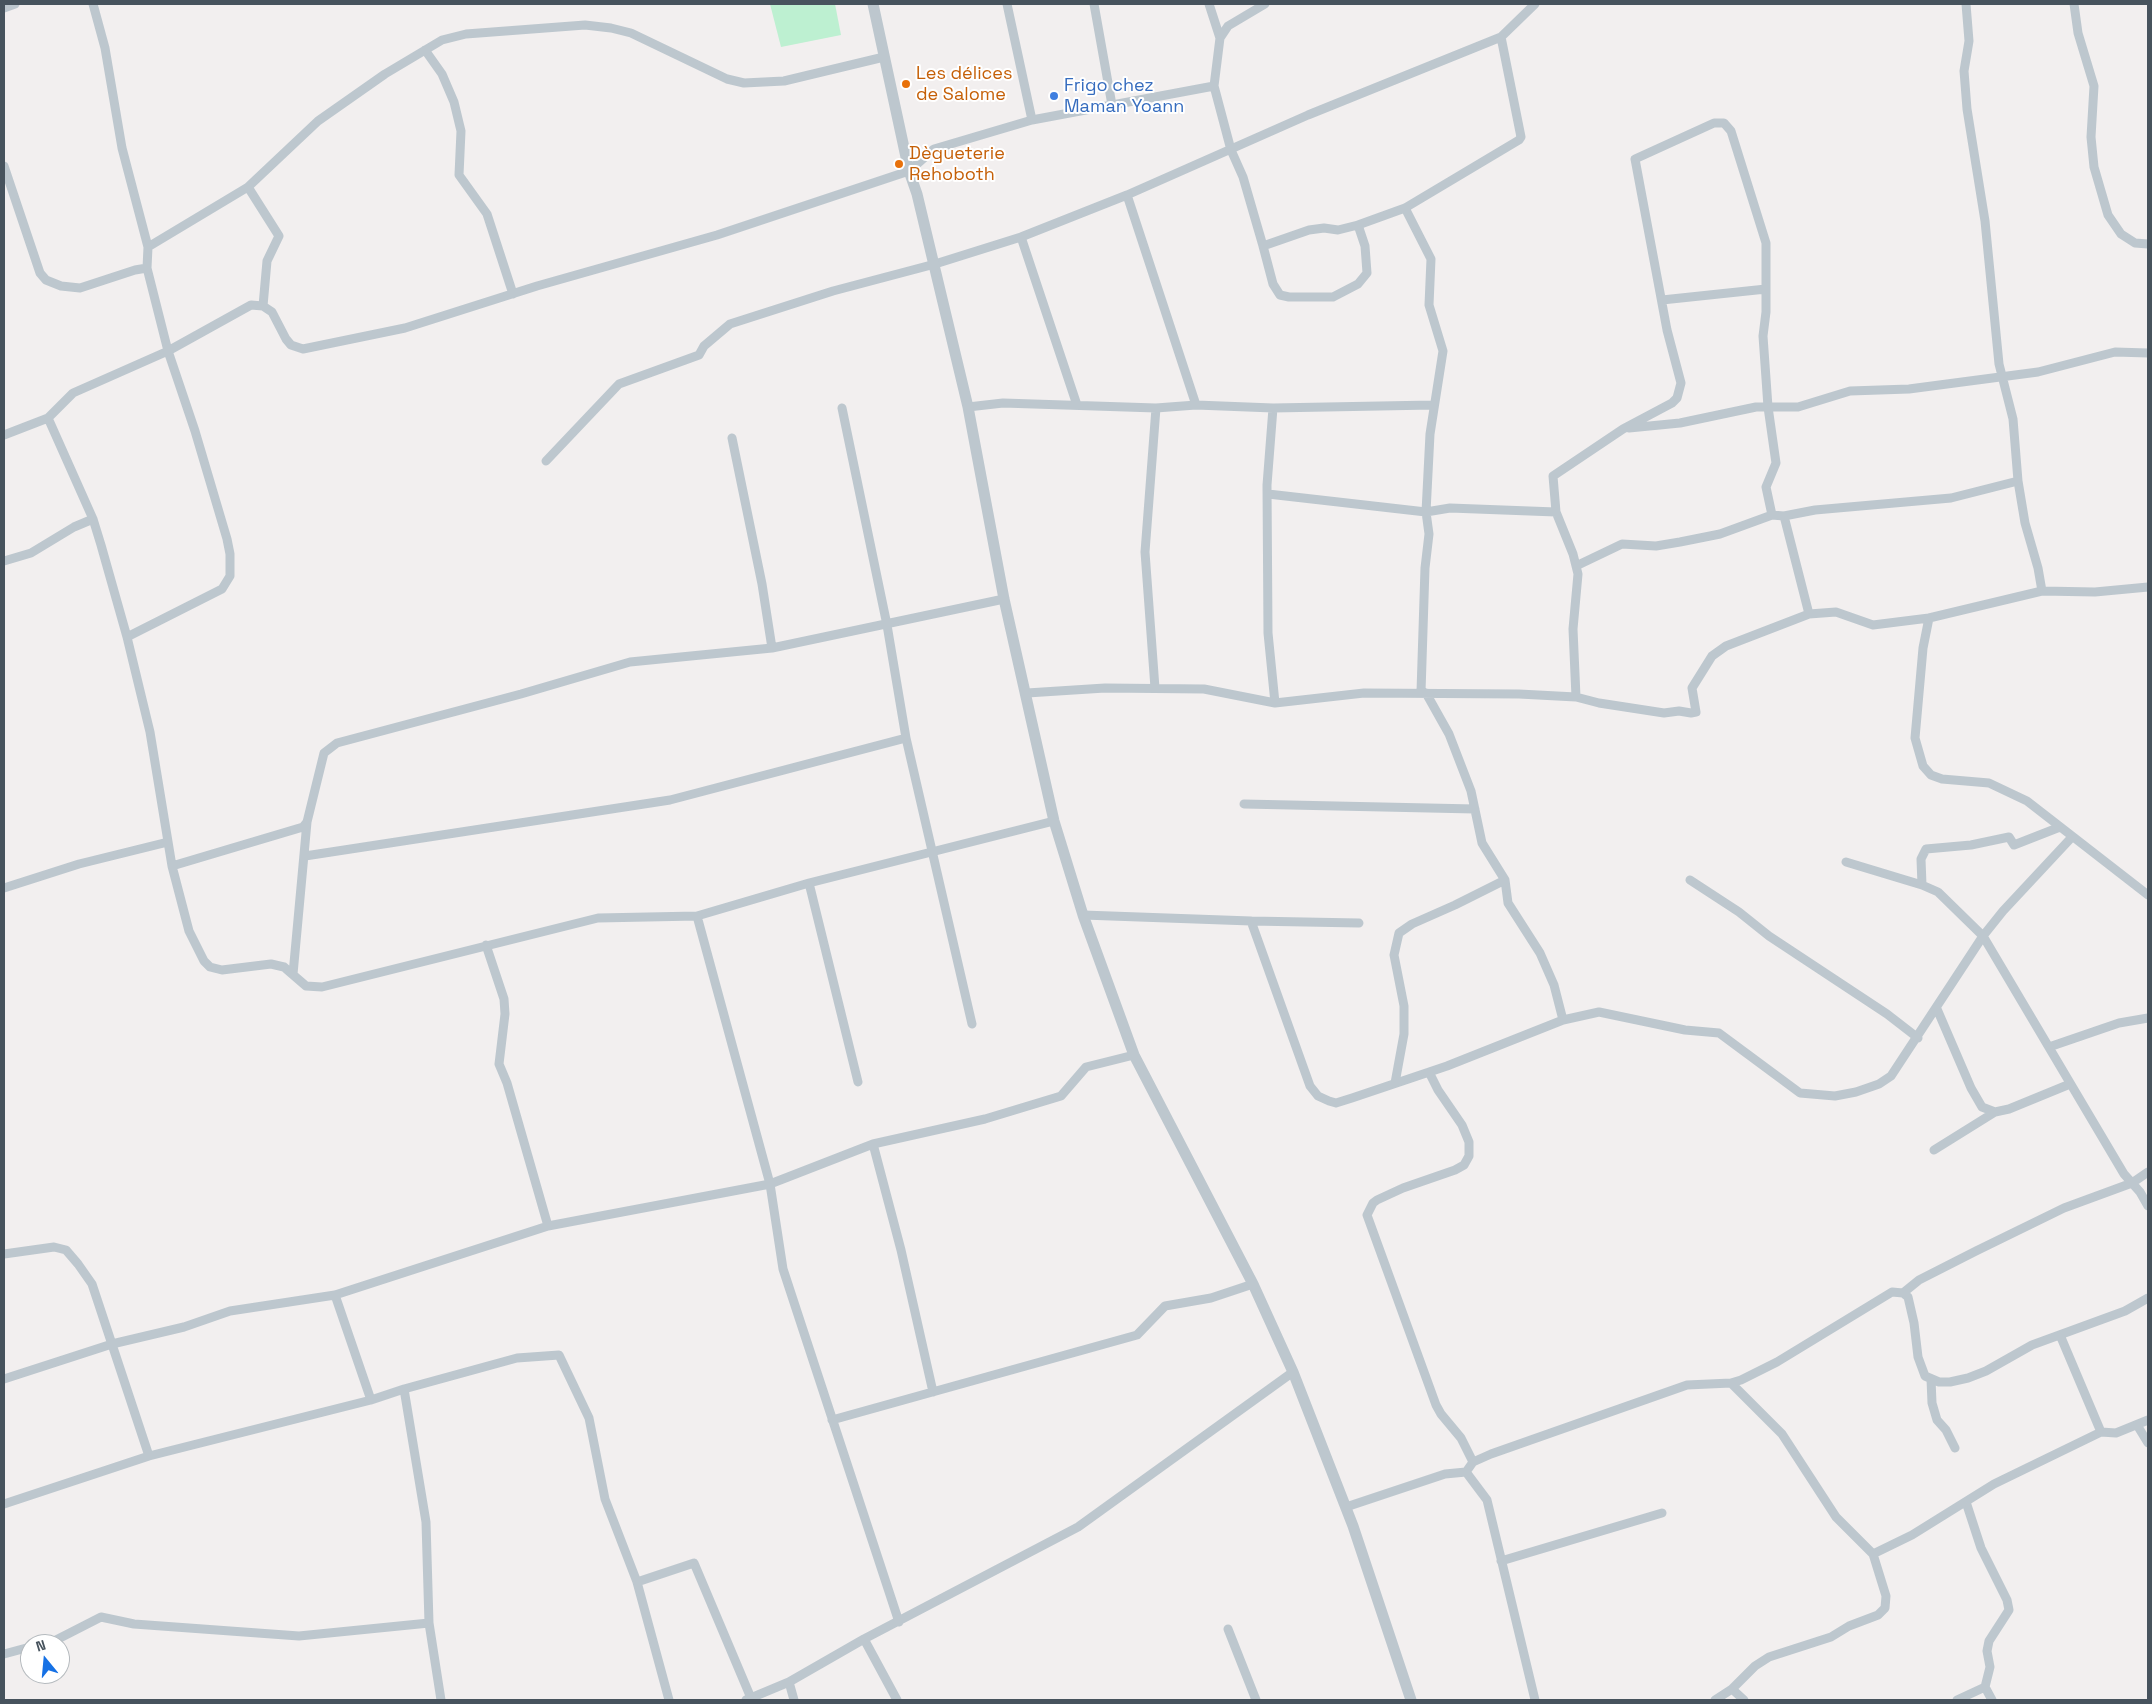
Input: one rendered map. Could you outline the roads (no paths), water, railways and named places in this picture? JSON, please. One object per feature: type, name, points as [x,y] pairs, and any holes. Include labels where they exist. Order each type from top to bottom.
[{"type":"street","points":[[4,8],[15,4]]},
{"type":"street","points":[[93,4],[105,48],[122,148],[148,247],[147,268],[168,351],[195,431],[230,554],[230,576],[222,589],[127,637]]},
{"type":"street","points":[[873,4],[910,170],[968,407],[1004,599],[1027,693],[1054,822],[1083,915],[1134,1055],[1253,1284],[1293,1372],[1346,1506],[1411,1700]]},
{"type":"street","points":[[1007,4],[1032,120]]},
{"type":"street","points":[[1094,4],[1112,105]]},
{"type":"street","points":[[1209,4],[1220,38],[1214,86],[1231,150],[1243,177],[1263,246],[1270,278],[1280,295],[1289,297],[1333,297],[1358,284],[1367,273],[1364,246],[1358,225]]},
{"type":"street","points":[[1220,38],[1228,26],[1265,4]]},
{"type":"street","points":[[546,461],[619,384],[699,354],[704,346],[730,324],[832,291],[934,264],[1020,237],[1126,195],[1231,150],[1308,114],[1501,37],[1535,4]]},
{"type":"street","points":[[1966,4],[1970,40],[1964,71],[1967,109],[1985,221],[1993,316],[2003,377],[2014,419],[2018,481],[2025,523],[2038,568],[2042,591]]},
{"type":"street","points":[[2074,4],[2078,33],[2094,86],[2091,137],[2094,166],[2104,201],[2114,226],[2121,234],[2135,243],[2148,244]]},
{"type":"street","points":[[148,247],[248,187],[318,121],[385,74],[442,40],[466,34],[585,25],[611,28],[631,33],[727,80],[744,83],[784,81],[884,56]]},
{"type":"street","points":[[1263,246],[1309,230],[1324,228],[1338,230],[1358,225],[1405,208],[1519,140],[1521,137],[1501,37]]},
{"type":"street","points":[[425,50],[442,74],[456,109],[462,146],[459,175],[487,214],[513,294]]},
{"type":"street","points":[[4,435],[48,418],[66,399],[74,394],[168,351],[251,305],[263,306],[272,312],[291,345],[303,349],[405,328],[513,294],[717,235],[910,170],[934,149],[1032,120],[1214,86]]},
{"type":"street","points":[[1576,697],[1573,629],[1578,594],[1576,566],[1556,512],[1553,476],[1624,428],[1672,404],[1680,391],[1681,383],[1662,300],[1635,159],[1714,123],[1724,123],[1731,131],[1766,243],[1763,336],[1768,407],[1776,456],[1775,466],[1766,487],[1772,515]]},
{"type":"street","points":[[4,166],[40,273],[46,280],[61,286],[80,288],[135,270],[147,268]]},
{"type":"street","points":[[248,187],[279,236],[267,261],[263,306]]},
{"type":"street","points":[[1126,195],[1196,405]]},
{"type":"street","points":[[1405,208],[1431,259],[1429,305],[1443,351],[1433,405],[1426,512],[1429,534],[1425,568],[1423,693],[1449,734],[1471,791],[1482,843],[1505,880],[1508,903],[1540,953],[1554,985],[1563,1020]]},
{"type":"street","points":[[1020,237],[1077,404]]},
{"type":"street","points":[[1662,300],[1766,288]]},
{"type":"street","points":[[1624,428],[1680,423],[1728,411],[1798,406],[1850,391],[1909,389],[2038,372],[2116,352],[2148,353]]},
{"type":"street","points":[[968,407],[1003,403],[1156,408],[1196,405],[1273,408],[1433,405]]},
{"type":"street","points":[[842,408],[887,625],[906,738],[931,854],[972,1024]]},
{"type":"street","points":[[1155,688],[1145,552],[1156,408]]},
{"type":"street","points":[[1273,408],[1268,494],[1268,633],[1275,704]]},
{"type":"street","points":[[48,418],[93,519],[127,637],[150,732],[172,866],[189,931],[204,961],[210,967],[222,970],[271,964],[284,967],[306,986],[322,987],[598,918],[697,916],[809,883],[1054,822]]},
{"type":"street","points":[[732,438],[762,584],[772,648]]},
{"type":"street","points":[[1576,566],[1622,544],[1656,546],[1680,542],[1720,534],[1772,515],[1784,516],[1815,510],[1951,498],[2018,481]]},
{"type":"street","points":[[1268,494],[1426,512],[1450,508],[1556,512]]},
{"type":"street","points":[[1784,516],[1809,614]]},
{"type":"street","points":[[4,561],[31,552],[74,527],[93,519]]},
{"type":"street","points":[[1027,693],[1105,688],[1204,689],[1275,704],[1364,693],[1576,697],[1599,703],[1664,713],[1696,712],[1692,688],[1712,656],[1726,646],[1809,614],[1836,612],[1873,625],[1929,618],[2042,591],[2095,592],[2148,587]]},
{"type":"street","points":[[293,974],[307,822],[324,753],[338,743],[521,694],[630,662],[772,648],[1004,599]]},
{"type":"street","points":[[1929,618],[1923,648],[1915,738],[1923,766],[1931,775],[1942,779],[1988,784],[2027,801],[2148,895]]},
{"type":"street","points":[[305,856],[670,800],[906,738]]},
{"type":"street","points":[[1244,804],[1475,809]]},
{"type":"street","points":[[172,866],[297,830],[307,822]]},
{"type":"street","points":[[1922,885],[1921,859],[1926,849],[1971,846],[2009,837],[2014,844],[2060,827]]},
{"type":"street","points":[[1251,921],[1310,1086],[1318,1096],[1336,1103],[1430,1072],[1563,1020],[1599,1012],[1685,1030],[1719,1033],[1800,1093],[1818,1096],[1856,1092],[1879,1084],[1891,1076],[1938,1009],[1957,974],[1984,936],[2003,911],[2072,837]]},
{"type":"street","points":[[4,888],[79,864],[168,842]]},
{"type":"street","points":[[1846,862],[1922,885],[1938,892],[1984,936],[2124,1174],[2148,1206]]},
{"type":"street","points":[[1395,1084],[1404,1034],[1404,1006],[1394,956],[1400,933],[1412,924],[1455,906],[1505,880]]},
{"type":"street","points":[[1690,880],[1739,912],[1769,936],[1887,1014],[1918,1038]]},
{"type":"street","points":[[809,883],[858,1082]]},
{"type":"street","points":[[1083,915],[1359,923]]},
{"type":"street","points":[[697,916],[770,1184],[783,1269],[899,1622]]},
{"type":"street","points":[[486,946],[504,999],[505,1014],[499,1064],[508,1083],[548,1226]]},
{"type":"street","points":[[1938,1009],[1977,1100],[1982,1107],[1995,1112]]},
{"type":"street","points":[[2049,1047],[2119,1023],[2148,1018]]},
{"type":"street","points":[[4,1378],[112,1344],[184,1327],[230,1311],[335,1295],[548,1226],[770,1184],[873,1144],[985,1119],[1061,1096],[1086,1067],[1134,1055]]},
{"type":"street","points":[[1430,1072],[1438,1090],[1462,1125],[1469,1142],[1469,1156],[1464,1164],[1455,1170],[1416,1183],[1378,1200],[1373,1203],[1367,1215],[1436,1405],[1440,1414],[1461,1438],[1474,1462]]},
{"type":"street","points":[[1934,1150],[1995,1112],[2009,1109],[2070,1084]]},
{"type":"street","points":[[873,1144],[901,1250],[933,1392]]},
{"type":"street","points":[[1903,1293],[1926,1276],[2032,1223],[2064,1208],[2132,1183],[2148,1172]]},
{"type":"street","points":[[4,1254],[54,1247],[66,1250],[92,1284],[148,1456]]},
{"type":"street","points":[[832,1420],[1137,1335],[1165,1306],[1211,1298],[1253,1284]]},
{"type":"street","points":[[1346,1506],[1445,1474],[1466,1472],[1474,1462],[1548,1433],[1687,1385],[1731,1383],[1777,1362],[1892,1292],[1903,1293],[1908,1297],[1922,1370],[1925,1376],[1931,1379],[1950,1382],[1968,1378],[2032,1345],[2125,1312],[2148,1298]]},
{"type":"street","points":[[335,1295],[371,1400]]},
{"type":"street","points":[[2060,1336],[2101,1432]]},
{"type":"street","points":[[4,1504],[148,1456],[371,1400],[517,1358],[559,1355],[589,1418],[605,1499],[637,1582],[669,1700]]},
{"type":"street","points":[[637,1582],[694,1563],[748,1699],[790,1682],[864,1638],[899,1622],[1078,1527],[1293,1372]]},
{"type":"street","points":[[1931,1379],[1932,1403],[1937,1420],[1946,1430],[1955,1448]]},
{"type":"street","points":[[1715,1700],[1732,1689],[1755,1666],[1769,1657],[1831,1637],[1849,1626],[1878,1615],[1886,1608],[1886,1596],[1873,1554],[1836,1517],[1782,1434],[1731,1383]]},
{"type":"street","points":[[404,1389],[426,1522],[429,1623],[441,1700]]},
{"type":"street","points":[[1873,1554],[1912,1535],[1994,1484],[2101,1432],[2116,1433],[2148,1420]]},
{"type":"street","points":[[2137,1424],[2148,1443]]},
{"type":"street","points":[[1466,1472],[1487,1500],[1535,1700]]},
{"type":"street","points":[[1966,1502],[1981,1548],[2007,1600],[2009,1610],[1989,1642],[1987,1651],[1990,1667],[1985,1687],[1992,1700]]},
{"type":"street","points":[[1501,1562],[1662,1513]]},
{"type":"street","points":[[68,1634],[101,1618],[134,1624],[299,1636],[429,1623]]},
{"type":"street","points":[[1228,1630],[1256,1700]]},
{"type":"street","points":[[864,1638],[897,1700]]},
{"type":"street","points":[[4,1654],[20,1650]]},
{"type":"street","points":[[790,1682],[794,1700]]},
{"type":"street","points":[[1957,1700],[1985,1687]]},
{"type":"street","points":[[1732,1689],[1744,1700]]},
{"type":"place","name":"Les délices de Salome","points":[[906,84]]},
{"type":"place","name":"Frigo chez Maman Yoann","points":[[1054,96]]},
{"type":"place","name":"Dègueterie Rehoboth","points":[[899,164]]}]
